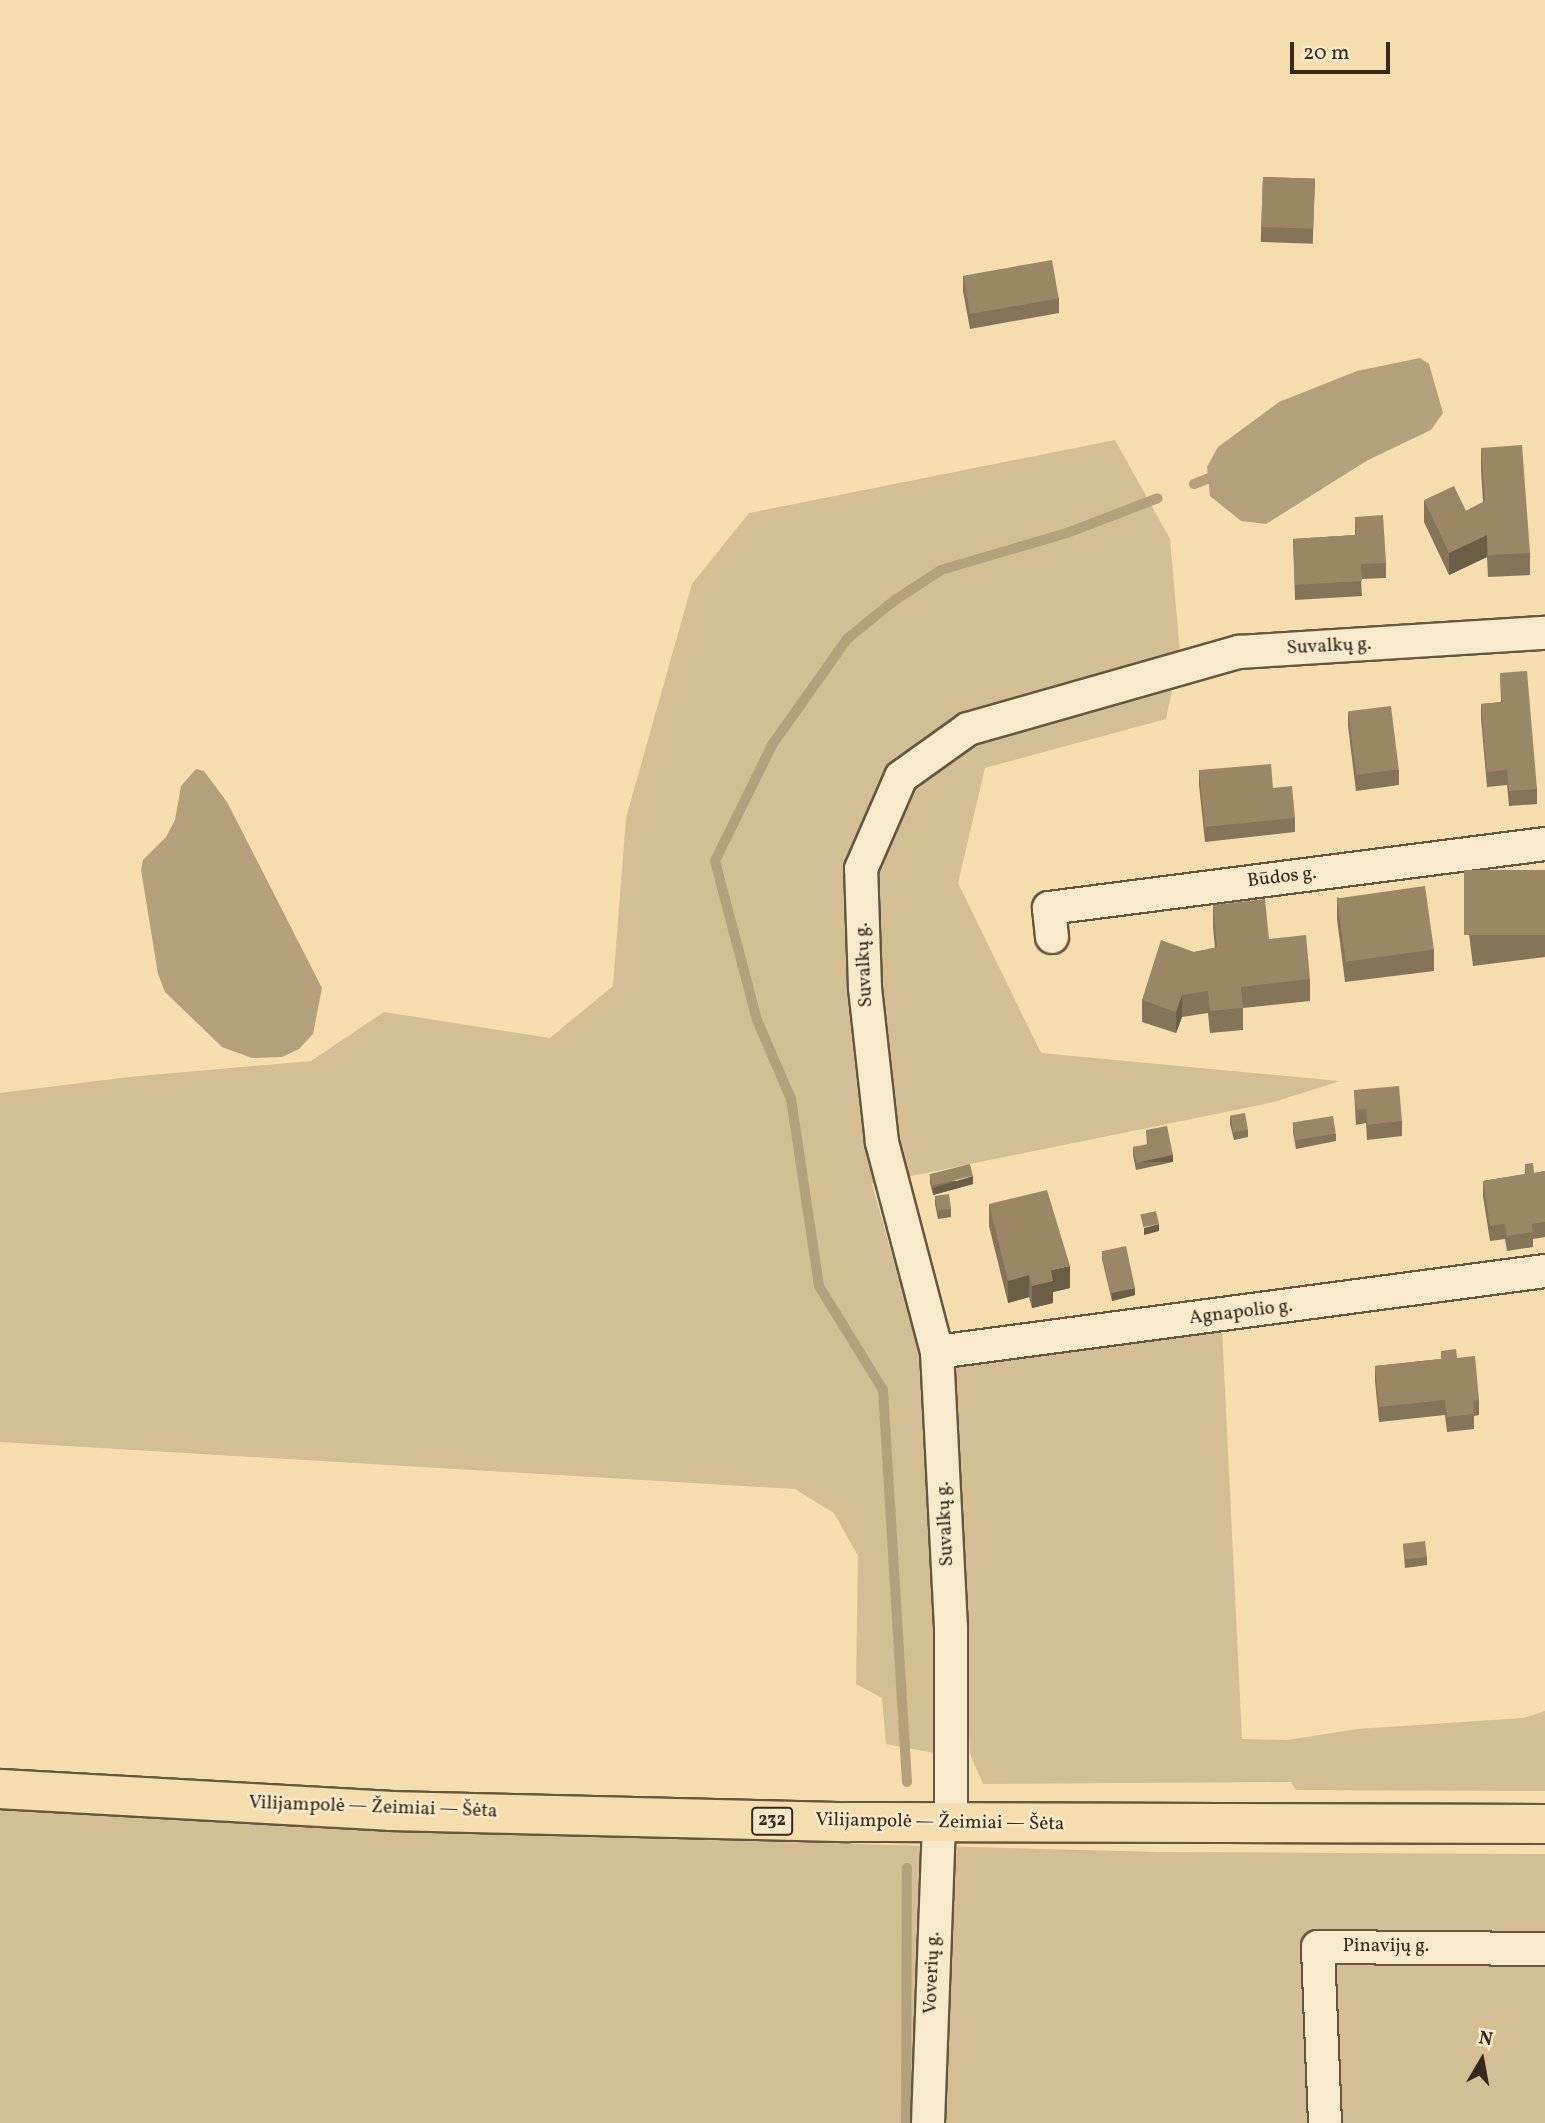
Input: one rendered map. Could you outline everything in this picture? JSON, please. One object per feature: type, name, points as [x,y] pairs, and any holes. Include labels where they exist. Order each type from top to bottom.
[{"type":"main road","name":"Vilijampolė — Žeimiai — Šėta","points":[[0,1789],[391,1811],[945,1824],[1545,1824]]},
{"type":"street","name":"Suvalkų g.","points":[[945,1824],[951,1628],[937,1352],[882,1143],[865,987],[861,869],[901,777],[968,729],[1239,652],[1545,634]]},
{"type":"street","name":"Būdos g.","points":[[1052,937],[1049,908],[1545,844]]},
{"type":"street","name":"Agnapolio g.","points":[[937,1352],[1545,1271]]},
{"type":"street","name":"Voverių g.","points":[[928,2123],[945,1824]]},
{"type":"street","name":"Pinavijų g.","points":[[1325,2123],[1318,1947],[1545,1949]]},
{"type":"shaded area","points":[[1420,358],[1429,364],[1443,413],[1431,430],[1368,460],[1266,524],[1241,521],[1210,496],[1207,467],[1218,447],[1279,402],[1357,371]]},
{"type":"shaded area","points":[[1115,440],[1170,539],[1180,653],[1166,719],[985,768],[958,883],[1041,1053],[1340,1081],[1274,1102],[872,1184],[919,1351],[938,1631],[934,1753],[886,1744],[882,1698],[856,1684],[858,1556],[834,1513],[795,1489],[0,1442],[0,1093],[129,1077],[311,1061],[384,1012],[550,1038],[613,986],[626,818],[692,584],[749,513]]},
{"type":"shaded area","points":[[196,769],[204,771],[227,802],[322,988],[313,1034],[299,1049],[282,1057],[252,1058],[222,1047],[165,992],[158,974],[141,870],[143,860],[166,837],[175,820],[181,786]]},
{"type":"shaded area","points":[[1222,1328],[1242,1739],[1287,1740],[1357,1729],[1523,1718],[1545,1711],[1545,1791],[1296,1790],[1291,1782],[983,1784],[970,1754],[952,1359]]},
{"type":"shaded area","points":[[0,1806],[397,1829],[666,1839],[1157,1852],[1545,1854],[1545,2123],[0,2123]]},
{"type":"building","points":[[1263,177],[1315,179],[1313,229],[1261,227]]},
{"type":"building","points":[[1052,260],[1059,298],[970,314],[963,276]]},
{"type":"building","points":[[1522,445],[1530,553],[1488,555],[1487,535],[1449,553],[1424,500],[1454,486],[1466,511],[1485,501],[1481,448]]},
{"type":"building","points":[[1383,515],[1386,563],[1361,564],[1362,581],[1295,585],[1293,539],[1356,535],[1355,517]]},
{"type":"building","points":[[1527,671],[1537,789],[1509,791],[1507,770],[1487,772],[1481,704],[1502,702],[1500,673]]},
{"type":"building","points":[[1391,706],[1399,770],[1356,775],[1348,711]]},
{"type":"building","points":[[1271,764],[1273,788],[1292,786],[1295,818],[1205,827],[1199,770]]},
{"type":"building","points":[[1464,870],[1545,870],[1545,935],[1464,935]]},
{"type":"building","points":[[1425,886],[1434,949],[1346,962],[1337,898]]},
{"type":"building","points":[[1265,899],[1269,939],[1306,935],[1310,979],[1241,987],[1243,1008],[1210,1011],[1208,991],[1182,995],[1176,1012],[1142,1000],[1161,940],[1194,952],[1217,947],[1213,905]]},
{"type":"building","points":[[1399,1086],[1402,1121],[1367,1125],[1366,1109],[1356,1110],[1354,1090]]},
{"type":"building","points":[[1245,1113],[1248,1130],[1233,1132],[1230,1116]]},
{"type":"building","points":[[1333,1116],[1336,1134],[1295,1140],[1293,1122]]},
{"type":"building","points":[[1167,1126],[1173,1155],[1136,1163],[1133,1147],[1148,1144],[1146,1130]]},
{"type":"building","points":[[1533,1163],[1534,1173],[1545,1171],[1545,1222],[1532,1224],[1533,1232],[1507,1236],[1505,1224],[1490,1226],[1483,1181],[1526,1174],[1525,1164]]},
{"type":"building","points":[[970,1164],[973,1176],[932,1186],[929,1174]]},
{"type":"building","points":[[1047,1190],[1070,1266],[1051,1270],[1053,1281],[1032,1286],[1029,1275],[1008,1281],[989,1204]]},
{"type":"building","points":[[949,1194],[951,1209],[937,1211],[935,1196]]},
{"type":"building","points":[[1156,1211],[1159,1224],[1143,1227],[1140,1215]]},
{"type":"building","points":[[1126,1246],[1135,1288],[1110,1293],[1102,1251]]},
{"type":"building","points":[[1456,1349],[1457,1358],[1475,1356],[1479,1400],[1473,1401],[1474,1414],[1447,1417],[1445,1400],[1379,1407],[1375,1366],[1441,1359],[1441,1351]]},
{"type":"building","points":[[1425,1541],[1427,1557],[1405,1560],[1403,1544]]},
{"type":"waterway","points":[[1194,484],[1217,475]]},
{"type":"waterway","points":[[907,1782],[883,1390],[819,1286],[791,1099],[757,1020],[715,861],[772,745],[847,639],[895,600],[941,570],[1067,533],[1158,498]]},
{"type":"waterway","points":[[906,2123],[907,1868]]}]
